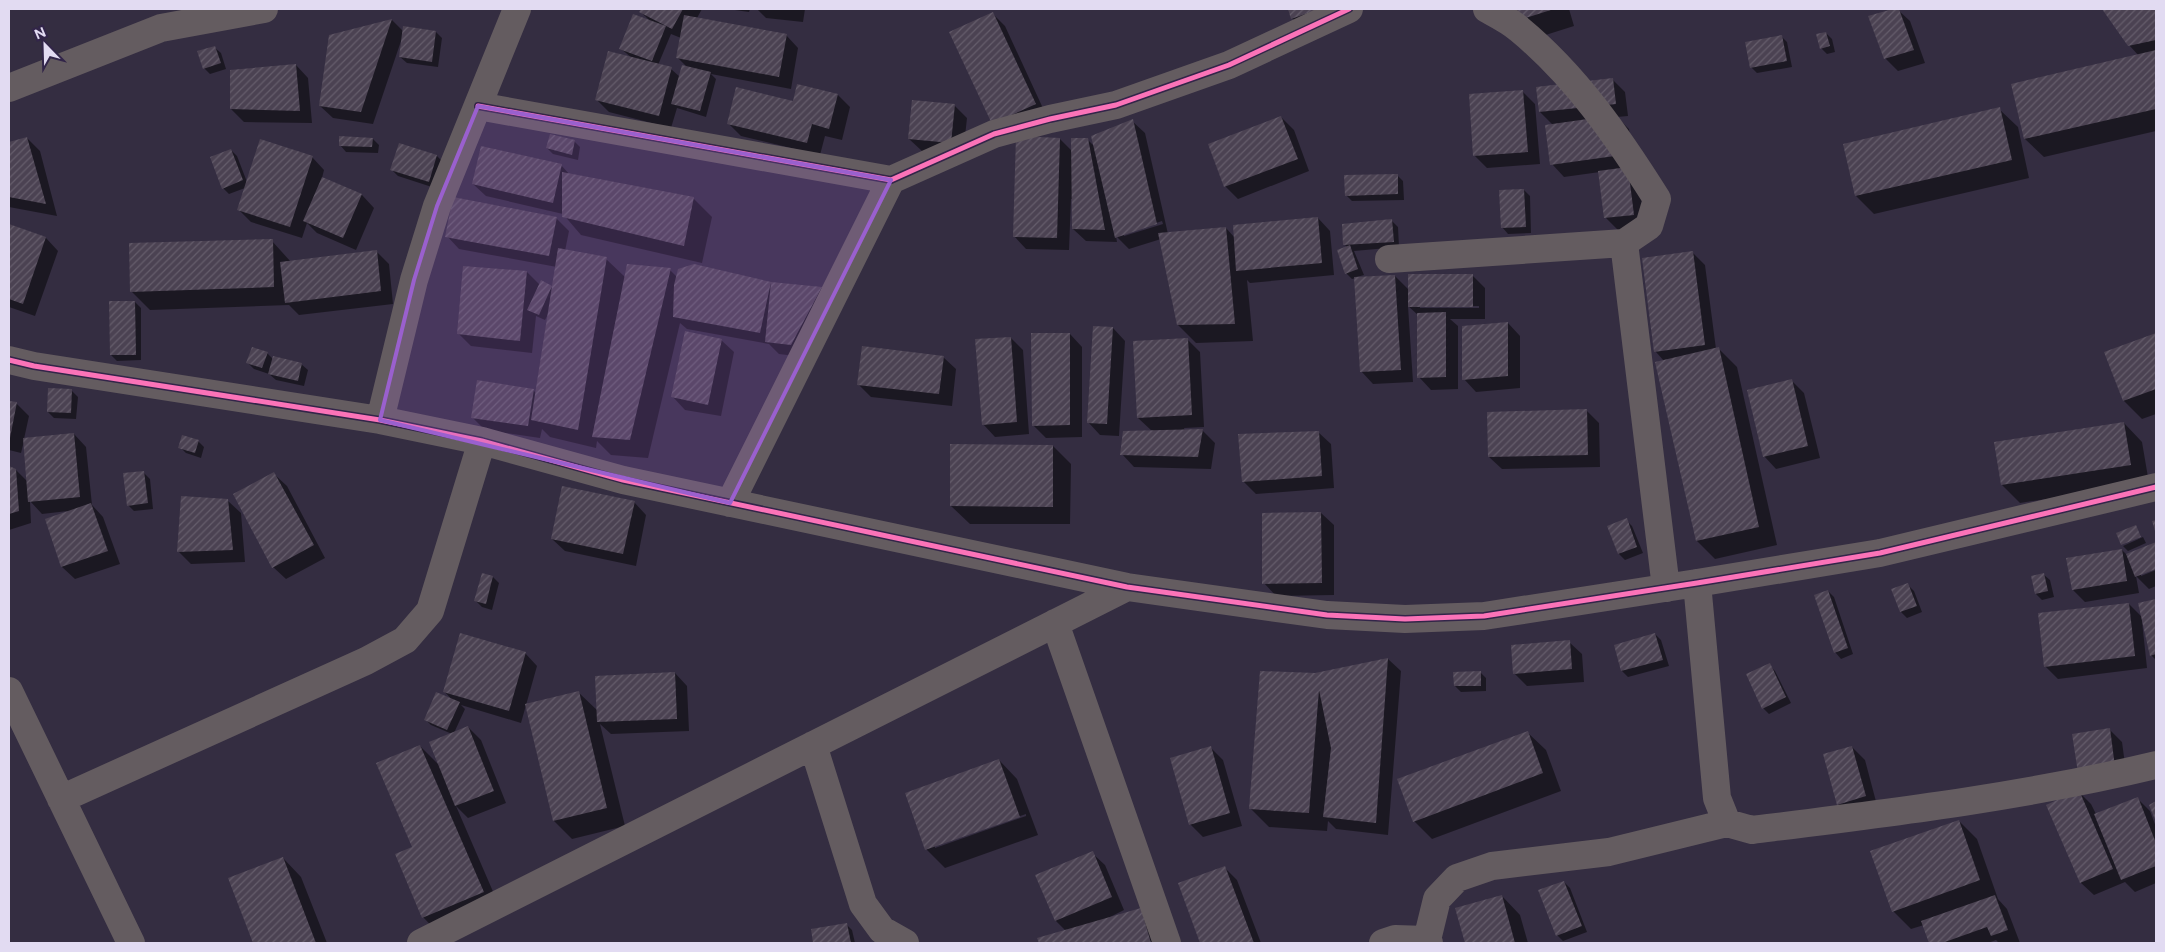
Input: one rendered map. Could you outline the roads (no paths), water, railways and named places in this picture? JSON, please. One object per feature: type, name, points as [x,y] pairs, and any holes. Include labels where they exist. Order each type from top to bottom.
[{"type":"street","points":[[9,88],[161,28],[264,9]]},
{"type":"street","points":[[380,420],[414,280],[437,206],[517,9]]},
{"type":"street","points":[[478,106],[891,180],[994,134],[1050,119],[1116,105],[1229,65],[1349,9]]},
{"type":"street","points":[[1389,259],[1624,243],[1649,226],[1656,199],[1619,138],[1568,76],[1519,29],[1487,9]]},
{"type":"street","points":[[730,503],[891,180]]},
{"type":"street","points":[[1624,243],[1666,588]]},
{"type":"street","points":[[9,360],[34,366],[380,420],[482,442],[623,480],[1127,587],[1327,615],[1405,619],[1484,616],[1666,588],[1880,553],[2156,487]]},
{"type":"street","points":[[61,798],[366,661],[405,640],[430,611],[482,442]]},
{"type":"street","points":[[1697,583],[1717,798],[1727,823]]},
{"type":"street","points":[[421,943],[1127,587]]},
{"type":"street","points":[[1055,623],[1167,943]]},
{"type":"street","points":[[9,691],[130,943]]},
{"type":"street","points":[[813,745],[863,904],[882,930],[905,943]]},
{"type":"street","points":[[1383,943],[1395,939],[1428,942],[1437,899],[1457,878],[1492,866],[1609,852],[1727,823],[1752,830],[1959,804],[2094,780],[2156,765]]}]
